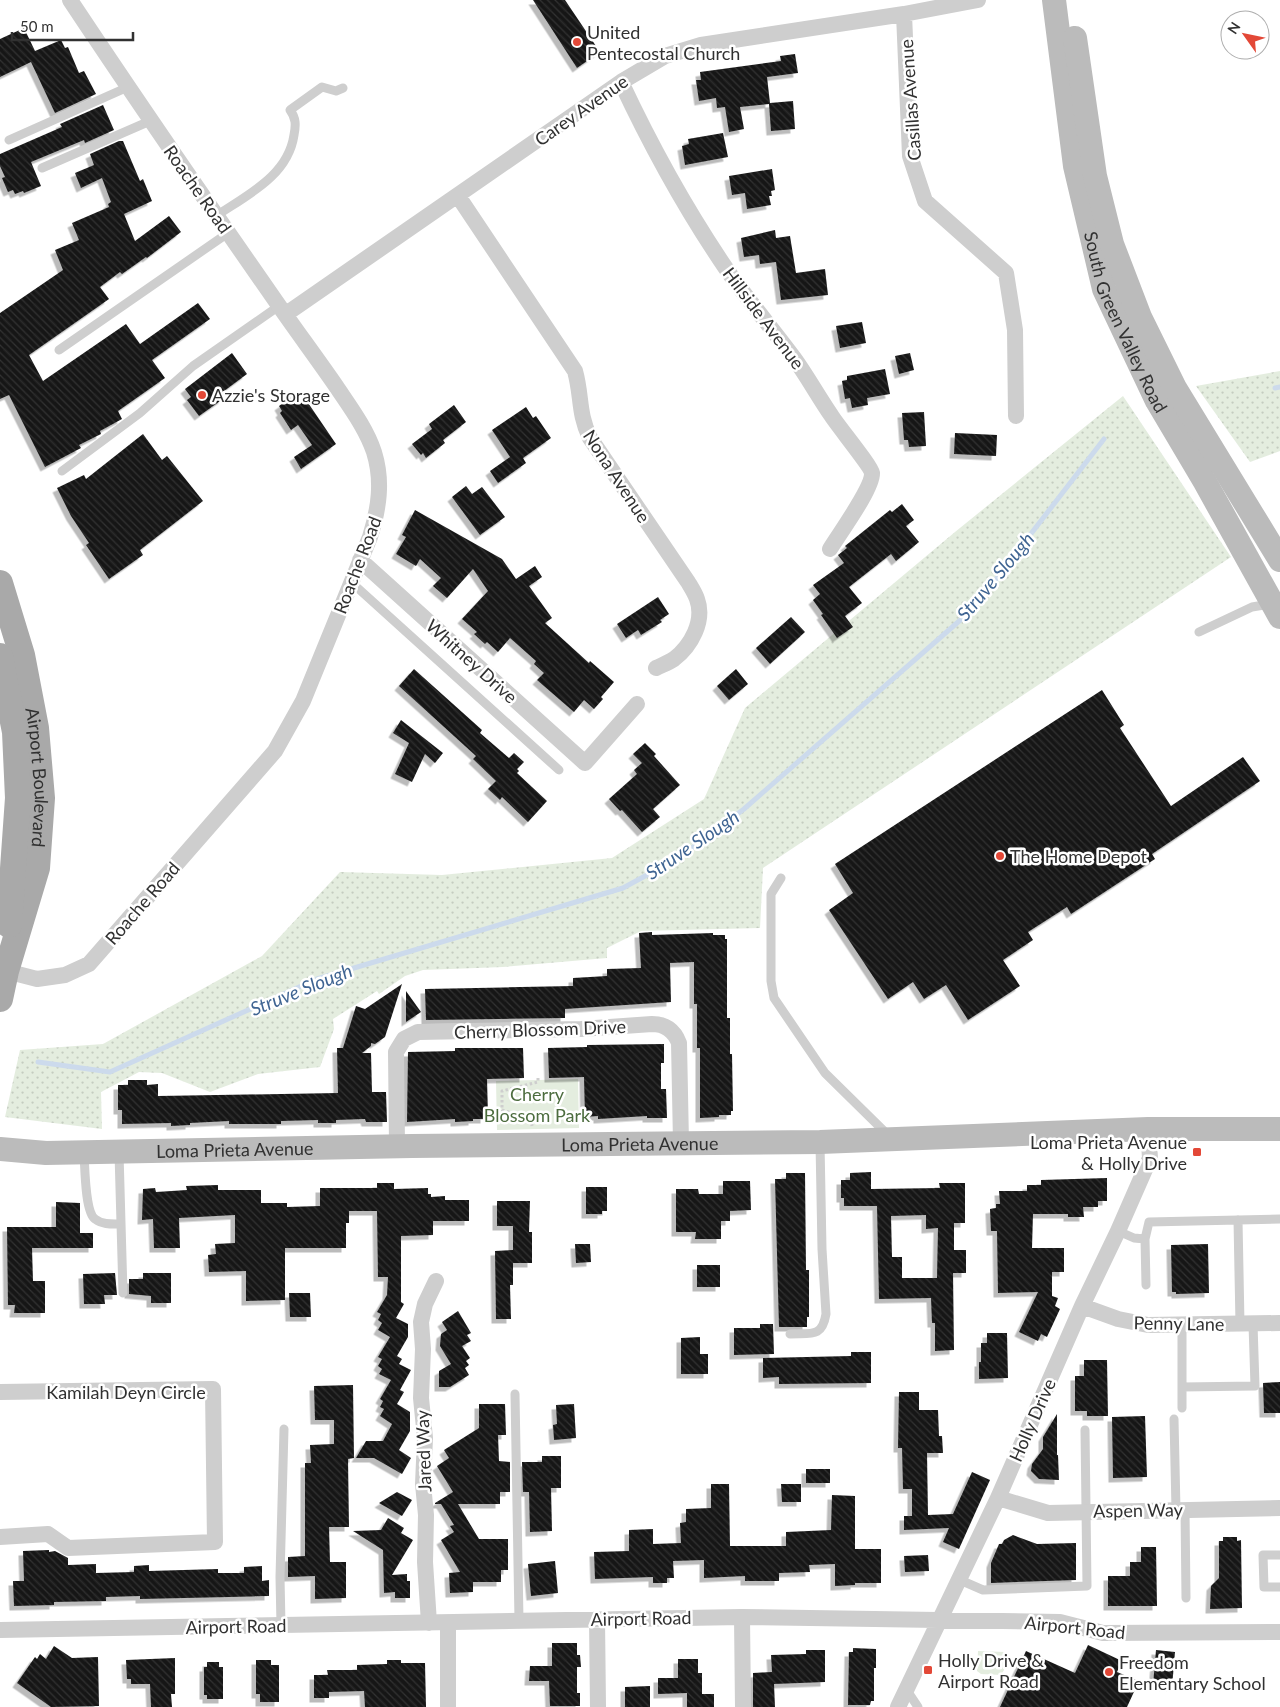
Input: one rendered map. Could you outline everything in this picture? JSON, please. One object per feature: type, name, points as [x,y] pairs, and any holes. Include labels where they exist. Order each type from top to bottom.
[{"type":"main road","name":"Airport Boulevard","points":[[0,583],[22,655],[36,728],[42,798],[37,868],[6,971],[0,999]]},
{"type":"main road","name":"Airport Boulevard","points":[[0,656],[15,732],[18,798],[6,971]]},
{"type":"street","name":"Roache Road","points":[[6,971],[38,979],[65,975],[89,964],[275,751],[303,701],[375,520],[380,495],[379,475],[374,452],[356,417],[150,121],[70,0]]},
{"type":"street","name":"Carey Avenue","points":[[283,310],[458,196],[621,82],[665,56],[692,48],[904,14],[978,0]]},
{"type":"street","name":"South Green Valley Road","points":[[1054,0],[1075,166],[1104,289],[1157,401],[1206,482],[1276,610]]},
{"type":"street","name":"South Green Valley Road","points":[[1069,0],[1095,176],[1112,244],[1140,317],[1174,388],[1280,560]]},
{"type":"street","name":"Casillas Avenue","points":[[904,14],[910,156],[925,201],[1006,273],[1015,330],[1016,416]]},
{"type":"street","name":"Hillside Avenue","points":[[621,82],[672,181],[712,247],[740,288],[793,357],[840,430],[870,468],[871,478],[867,490],[830,549]]},
{"type":"street","name":"Nona Avenue","points":[[458,196],[575,371],[578,381],[580,412],[590,438],[688,582],[697,599],[700,610],[690,642],[672,660],[656,668]]},
{"type":"street","name":"Whitney Drive","points":[[360,560],[584,763],[637,704]]},
{"type":"street","name":"Cherry Blossom Drive","points":[[397,1146],[395,1057],[400,1043],[408,1036],[418,1032],[581,1029],[652,1024],[667,1027],[679,1043],[681,1143]]},
{"type":"street","name":"Loma Prieta Avenue","points":[[0,1149],[46,1153],[397,1146],[820,1142],[1148,1129],[1280,1129]]},
{"type":"street","name":"Holly Drive","points":[[898,1707],[998,1498],[1082,1306],[1150,1158],[1148,1129]]},
{"type":"street","name":"Jared Way","points":[[429,1623],[425,1562],[426,1515],[423,1478],[425,1438],[421,1398],[423,1349],[421,1322],[425,1304],[436,1281]]},
{"type":"street","name":"Penny Lane","points":[[1082,1306],[1118,1320],[1137,1324],[1280,1323]]},
{"type":"street","name":"Kamilah Deyn Circle","points":[[0,1392],[213,1389],[215,1542],[68,1548],[48,1534],[0,1536]]},
{"type":"street","name":"Aspen Way","points":[[998,1498],[1048,1513],[1280,1508]]},
{"type":"street","name":"Airport Road","points":[[0,1630],[742,1617],[1060,1622],[1103,1633],[1280,1632]]},
{"type":"street","points":[[742,1617],[743,1707]]},
{"type":"street","points":[[597,1619],[598,1707]]},
{"type":"street","points":[[448,1623],[448,1707]]},
{"type":"lane","points":[[9,140],[128,87]]},
{"type":"lane","points":[[216,216],[272,177],[283,164],[293,144],[295,117],[290,110],[322,87],[336,91],[343,88]]},
{"type":"lane","points":[[42,168],[150,121]]},
{"type":"lane","points":[[59,350],[228,233]]},
{"type":"lane","points":[[62,471],[140,413],[193,366],[283,310]]},
{"type":"lane","points":[[351,582],[559,770]]},
{"type":"lane","points":[[1199,632],[1252,607],[1276,610]]},
{"type":"lane","points":[[782,878],[771,894],[771,981],[774,998],[825,1073],[891,1138]]},
{"type":"lane","points":[[790,1334],[816,1333],[825,1322],[820,1142]]},
{"type":"lane","points":[[84,1152],[88,1209],[93,1218],[103,1224],[121,1224]]},
{"type":"lane","points":[[119,1152],[123,1293]]},
{"type":"lane","points":[[1146,1285],[1145,1239],[1149,1222],[1280,1219]]},
{"type":"lane","points":[[1182,1387],[1255,1386],[1247,1324],[1238,1220]]},
{"type":"lane","points":[[1118,1231],[1134,1238],[1145,1239]]},
{"type":"lane","points":[[1182,1325],[1182,1408]]},
{"type":"lane","points":[[515,1394],[519,1620]]},
{"type":"lane","points":[[1174,1419],[1186,1598]]},
{"type":"lane","points":[[281,1625],[280,1577],[284,1429]]},
{"type":"lane","points":[[960,1580],[983,1590],[1087,1586],[1085,1430]]},
{"type":"lane","points":[[1280,1555],[1263,1555],[1264,1587],[1280,1587]]},
{"type":"lane","points":[[906,1689],[918,1707]]},
{"type":"path","points":[[532,1129],[531,1119],[502,1110],[502,1091],[538,1082],[538,1077]]},
{"type":"green space","points":[[1280,371],[1280,451],[1250,462],[1196,386]]},
{"type":"green space","points":[[1123,396],[1231,557],[763,868],[760,928],[641,931],[607,948],[607,958],[503,967],[423,970],[405,976],[379,994],[377,991],[333,1019],[334,1029],[320,1067],[258,1074],[210,1092],[162,1073],[139,1072],[101,1092],[102,1129],[5,1117],[20,1050],[103,1044],[262,956],[340,872],[442,875],[612,858],[704,799],[745,708],[955,532]]},
{"type":"green space","name":"Cherry Blossom Park","points":[[578,1079],[579,1128],[497,1130],[496,1081]]},
{"type":"green space","points":[[978,1651],[1005,1652],[1004,1670],[1001,1675],[981,1674],[977,1671]]},
{"type":"building","points":[[533,0],[565,0],[600,52],[577,68]]},
{"type":"building","points":[[24,28],[35,51],[61,40],[65,48],[68,47],[79,73],[84,71],[96,94],[55,113],[31,62],[0,77],[0,39]]},
{"type":"building","points":[[795,54],[798,73],[767,77],[770,103],[793,101],[795,129],[771,131],[769,104],[740,107],[744,129],[729,132],[725,107],[717,108],[716,98],[699,101],[696,80],[701,80],[700,72],[781,61],[780,56]]},
{"type":"building","points":[[103,105],[114,130],[85,143],[84,140],[31,162],[41,186],[24,193],[23,191],[15,194],[13,190],[8,192],[2,178],[5,177],[0,166],[0,154],[62,127],[60,124]]},
{"type":"building","points":[[723,133],[728,157],[685,165],[682,146],[689,144],[688,139]]},
{"type":"building","points":[[123,141],[140,181],[143,179],[152,201],[124,214],[135,241],[169,216],[181,232],[147,258],[122,274],[120,272],[100,287],[109,299],[29,355],[43,381],[126,324],[140,344],[198,303],[210,319],[152,360],[165,378],[118,411],[122,419],[100,431],[101,434],[79,445],[81,448],[45,467],[9,395],[0,399],[0,313],[63,270],[55,250],[79,240],[72,223],[109,207],[108,204],[111,202],[102,178],[81,188],[75,173],[94,165],[90,154]]},
{"type":"building","points":[[772,169],[775,190],[771,191],[772,196],[769,196],[771,205],[747,209],[745,193],[732,195],[729,176]]},
{"type":"building","points":[[775,230],[776,238],[790,236],[796,273],[825,269],[828,295],[781,300],[776,262],[760,264],[759,255],[744,257],[741,238]]},
{"type":"building","points":[[862,322],[866,343],[840,348],[836,326]]},
{"type":"building","points":[[232,353],[247,374],[220,394],[223,399],[199,416],[187,400],[191,397],[185,389]]},
{"type":"building","points":[[910,353],[914,370],[899,374],[895,356]]},
{"type":"building","points":[[885,369],[890,394],[867,398],[868,405],[852,408],[850,398],[845,399],[842,381],[847,380],[847,376]]},
{"type":"building","points":[[300,391],[336,444],[301,469],[294,457],[312,445],[298,425],[291,430],[280,413],[282,411],[279,406]]},
{"type":"building","points":[[454,405],[466,422],[443,440],[445,443],[426,458],[412,444],[432,429],[429,424]]},
{"type":"building","points":[[526,407],[533,418],[536,416],[551,438],[523,458],[526,463],[498,483],[490,471],[510,457],[492,430]]},
{"type":"building","points":[[924,412],[926,446],[909,447],[908,440],[904,440],[902,413]]},
{"type":"building","points":[[955,433],[997,435],[996,456],[954,454]]},
{"type":"building","points":[[143,434],[162,460],[167,456],[203,501],[140,550],[143,555],[109,579],[86,545],[89,543],[71,516],[57,488],[84,475],[86,479]]},
{"type":"building","points":[[466,486],[472,494],[482,487],[505,517],[480,535],[452,497]]},
{"type":"building","points":[[902,504],[914,520],[906,526],[919,542],[896,561],[891,554],[849,587],[862,603],[845,616],[853,627],[837,638],[813,600],[820,594],[813,585],[844,563],[838,555],[847,548],[845,546],[890,510],[892,512]]},
{"type":"building","points":[[415,510],[502,559],[516,579],[535,566],[542,577],[529,586],[552,618],[545,623],[589,663],[590,661],[614,682],[601,697],[603,699],[594,709],[584,700],[574,712],[537,680],[544,673],[534,664],[536,661],[510,638],[498,652],[474,634],[477,632],[462,619],[488,591],[473,569],[447,598],[433,586],[441,578],[420,559],[416,566],[396,554],[406,537],[402,535]]},
{"type":"building","points":[[658,597],[669,614],[660,620],[662,622],[641,635],[638,630],[626,638],[617,624]]},
{"type":"building","points":[[791,617],[805,632],[770,664],[756,648]]},
{"type":"building","points":[[414,669],[482,730],[480,733],[509,758],[514,753],[524,762],[517,769],[519,771],[517,773],[547,801],[528,822],[502,797],[500,800],[488,789],[496,781],[473,759],[476,756],[399,686]]},
{"type":"building","points":[[736,669],[748,684],[729,700],[717,686]]},
{"type":"building","name":"The Home Depot","points":[[1102,690],[1124,725],[1120,728],[1171,806],[1243,757],[1260,781],[1152,854],[1155,859],[1071,914],[1067,907],[1028,932],[1033,940],[1003,960],[1020,986],[968,1020],[946,985],[924,999],[913,982],[888,999],[829,910],[853,893],[835,864]]},
{"type":"building","points":[[401,720],[443,753],[435,763],[425,754],[412,782],[395,774],[409,743],[393,733]]},
{"type":"building","points":[[645,743],[680,785],[653,809],[660,817],[642,832],[609,799],[637,774],[634,770],[642,763],[633,754]]},
{"type":"building","points":[[652,932],[652,935],[713,933],[713,935],[725,935],[725,939],[727,939],[727,1018],[730,1018],[730,1054],[732,1054],[733,1111],[731,1111],[731,1115],[700,1118],[700,1048],[697,1048],[697,1004],[694,1004],[694,962],[670,963],[671,1002],[565,1009],[565,1018],[426,1020],[425,989],[573,986],[573,978],[607,976],[607,969],[641,968],[639,933]]},
{"type":"building","points":[[402,984],[385,1037],[375,1044],[371,1043],[371,1046],[362,1053],[371,1053],[372,1092],[386,1092],[387,1122],[366,1122],[365,1119],[336,1120],[336,1123],[318,1123],[318,1120],[281,1121],[281,1124],[229,1124],[229,1121],[171,1126],[171,1123],[122,1124],[122,1110],[118,1110],[118,1085],[128,1085],[128,1080],[147,1080],[147,1085],[158,1084],[158,1096],[338,1093],[337,1048],[343,1048],[356,1006],[365,1009]]},
{"type":"building","points":[[406,991],[421,1012],[406,1022]]},
{"type":"building","points":[[664,1044],[664,1063],[661,1063],[661,1089],[666,1089],[667,1118],[647,1118],[647,1116],[598,1119],[598,1116],[585,1117],[584,1077],[549,1078],[548,1048],[587,1047],[587,1045]]},
{"type":"building","points":[[455,1048],[523,1048],[524,1078],[487,1079],[488,1115],[485,1115],[485,1119],[455,1122],[455,1119],[407,1122],[408,1052],[455,1051]]},
{"type":"building","points":[[871,1172],[871,1189],[940,1188],[939,1183],[965,1183],[965,1223],[954,1223],[954,1250],[966,1250],[966,1273],[953,1273],[954,1350],[935,1351],[935,1323],[932,1323],[931,1298],[879,1299],[877,1206],[844,1206],[844,1198],[841,1198],[841,1180],[850,1180],[850,1173]],"holes":[[[926,1215],[926,1229],[938,1228],[937,1278],[902,1278],[902,1257],[892,1257],[891,1216]]]},
{"type":"building","points":[[786,1173],[805,1173],[806,1270],[809,1270],[809,1317],[807,1317],[807,1327],[779,1327],[775,1179],[786,1179]]},
{"type":"building","points":[[1107,1178],[1107,1201],[1098,1201],[1098,1207],[1083,1207],[1084,1217],[1068,1217],[1068,1214],[1033,1214],[1032,1248],[1064,1248],[1064,1272],[1052,1272],[1052,1296],[1058,1298],[1055,1306],[1060,1309],[1047,1337],[1041,1334],[1038,1341],[1019,1332],[1038,1292],[998,1293],[997,1231],[991,1231],[990,1209],[996,1208],[996,1204],[1000,1204],[999,1191],[1027,1191],[1027,1185],[1041,1185],[1041,1180]]},
{"type":"building","points":[[723,1181],[750,1181],[751,1210],[730,1211],[730,1221],[721,1221],[721,1239],[695,1239],[696,1232],[676,1232],[676,1189],[698,1189],[699,1194],[723,1194]]},
{"type":"building","points":[[377,1183],[394,1183],[394,1189],[428,1188],[428,1194],[431,1194],[431,1197],[445,1196],[445,1200],[469,1200],[469,1221],[433,1221],[433,1235],[401,1236],[401,1302],[404,1304],[396,1318],[408,1324],[408,1337],[397,1356],[402,1359],[399,1364],[411,1370],[400,1390],[404,1392],[397,1404],[410,1412],[410,1431],[399,1450],[411,1458],[402,1474],[374,1458],[356,1458],[366,1441],[383,1441],[392,1424],[380,1416],[384,1409],[380,1407],[383,1401],[380,1399],[391,1380],[379,1374],[382,1369],[378,1366],[382,1359],[378,1357],[390,1337],[378,1330],[382,1323],[378,1320],[381,1314],[377,1312],[387,1295],[388,1277],[378,1277],[377,1211],[349,1211],[349,1223],[346,1223],[346,1248],[285,1248],[285,1300],[246,1301],[246,1271],[209,1272],[208,1255],[216,1254],[215,1244],[235,1243],[235,1215],[179,1218],[180,1248],[154,1248],[153,1219],[142,1220],[143,1189],[155,1188],[156,1192],[187,1190],[186,1186],[218,1185],[218,1190],[261,1190],[261,1203],[287,1203],[287,1207],[320,1206],[320,1188],[377,1188]]},
{"type":"building","points":[[586,1187],[607,1187],[607,1211],[602,1211],[602,1214],[586,1214]]},
{"type":"building","points":[[497,1201],[530,1201],[529,1232],[532,1232],[532,1263],[513,1263],[513,1285],[510,1285],[511,1319],[496,1319],[495,1251],[513,1250],[513,1226],[497,1226]]},
{"type":"building","points":[[56,1202],[80,1203],[80,1233],[93,1233],[93,1248],[32,1248],[33,1281],[45,1281],[45,1313],[14,1313],[15,1305],[8,1305],[7,1227],[56,1227]]},
{"type":"building","points":[[575,1244],[590,1244],[591,1262],[576,1263]]},
{"type":"building","points":[[1208,1244],[1209,1293],[1176,1294],[1176,1292],[1172,1292],[1171,1245]]},
{"type":"building","points":[[697,1265],[720,1265],[720,1287],[697,1287]]},
{"type":"building","points":[[115,1273],[117,1295],[104,1295],[105,1304],[84,1304],[83,1274]]},
{"type":"building","points":[[143,1273],[171,1273],[171,1303],[151,1303],[151,1296],[129,1294],[129,1279],[143,1279]]},
{"type":"building","points":[[289,1293],[310,1293],[311,1317],[290,1317]]},
{"type":"building","points":[[458,1311],[471,1333],[467,1335],[471,1341],[462,1346],[470,1358],[466,1361],[469,1365],[465,1368],[469,1375],[450,1387],[439,1387],[439,1371],[451,1364],[440,1346],[441,1334],[447,1330],[442,1322]]},
{"type":"building","points":[[760,1324],[773,1324],[774,1354],[734,1355],[734,1328],[760,1328]]},
{"type":"building","points":[[987,1333],[1007,1333],[1008,1378],[979,1379],[981,1343],[987,1343]]},
{"type":"building","points":[[700,1337],[700,1354],[708,1354],[708,1374],[681,1374],[681,1338]]},
{"type":"building","points":[[851,1352],[871,1352],[871,1383],[779,1384],[779,1377],[763,1378],[763,1358],[851,1356]]},
{"type":"building","points":[[1084,1360],[1107,1360],[1108,1416],[1087,1416],[1087,1411],[1075,1411],[1075,1376],[1084,1376]]},
{"type":"building","points":[[1280,1382],[1280,1413],[1264,1413],[1263,1383]]},
{"type":"building","points":[[353,1385],[354,1458],[348,1459],[349,1527],[329,1527],[330,1562],[346,1562],[346,1598],[315,1599],[315,1576],[288,1577],[288,1557],[305,1556],[305,1463],[311,1463],[310,1445],[334,1444],[334,1420],[315,1420],[314,1386]]},
{"type":"building","points":[[899,1392],[919,1392],[919,1410],[938,1410],[939,1436],[942,1436],[943,1453],[927,1453],[928,1515],[953,1514],[972,1472],[990,1480],[959,1549],[943,1542],[949,1528],[904,1530],[904,1516],[912,1516],[912,1489],[903,1489],[902,1448],[898,1448]]},
{"type":"building","points":[[479,1404],[505,1404],[506,1435],[498,1435],[499,1461],[510,1462],[510,1492],[500,1492],[500,1504],[458,1504],[479,1539],[508,1539],[508,1570],[501,1570],[501,1582],[473,1582],[473,1592],[450,1593],[449,1573],[460,1572],[441,1540],[454,1532],[450,1526],[454,1525],[441,1504],[435,1503],[453,1492],[437,1466],[449,1458],[444,1450],[479,1428]]},
{"type":"building","points":[[574,1404],[576,1438],[554,1440],[553,1425],[557,1424],[556,1405]]},
{"type":"building","points":[[1057,1414],[1059,1480],[1039,1479],[1031,1471],[1032,1464],[1043,1449],[1043,1437]]},
{"type":"building","points":[[1145,1416],[1147,1477],[1113,1478],[1112,1417]]},
{"type":"building","points":[[542,1456],[561,1456],[561,1488],[551,1488],[552,1531],[530,1532],[529,1492],[523,1492],[522,1462],[542,1462]]},
{"type":"building","points":[[806,1469],[830,1469],[830,1483],[806,1483]]},
{"type":"building","points":[[711,1484],[729,1484],[730,1546],[786,1546],[786,1532],[831,1530],[832,1495],[855,1496],[855,1549],[881,1549],[881,1583],[855,1583],[855,1585],[835,1586],[835,1564],[809,1565],[810,1572],[779,1573],[779,1581],[745,1581],[745,1576],[704,1578],[704,1560],[673,1561],[674,1578],[667,1578],[667,1583],[653,1583],[653,1577],[595,1579],[594,1552],[629,1551],[629,1530],[653,1529],[653,1544],[681,1543],[680,1523],[686,1522],[686,1509],[711,1508]]},
{"type":"building","points":[[781,1484],[801,1484],[801,1502],[782,1502]]},
{"type":"building","points":[[397,1492],[412,1500],[402,1516],[379,1503]]},
{"type":"building","points":[[388,1518],[404,1528],[401,1533],[413,1540],[392,1575],[407,1574],[407,1581],[410,1581],[410,1598],[395,1598],[395,1592],[384,1593],[383,1550],[353,1531],[381,1530]]},
{"type":"building","points":[[1013,1535],[1037,1544],[1076,1543],[1076,1580],[991,1583],[991,1563],[999,1544],[1002,1544],[1004,1540]]},
{"type":"building","points":[[1223,1537],[1237,1537],[1237,1541],[1241,1540],[1242,1608],[1210,1609],[1211,1586],[1219,1578],[1219,1541],[1223,1541]]},
{"type":"building","points":[[1141,1547],[1156,1547],[1157,1606],[1108,1606],[1108,1576],[1130,1576],[1130,1562],[1141,1562]]},
{"type":"building","points":[[49,1550],[49,1552],[55,1551],[68,1558],[68,1565],[96,1564],[96,1573],[134,1572],[134,1566],[149,1565],[149,1571],[218,1569],[218,1573],[244,1573],[244,1567],[262,1566],[262,1581],[269,1580],[269,1596],[140,1599],[140,1596],[106,1597],[106,1601],[54,1602],[54,1605],[14,1606],[13,1581],[24,1581],[23,1551]]},
{"type":"building","points":[[928,1555],[929,1571],[905,1572],[904,1556]]},
{"type":"building","points":[[555,1561],[558,1593],[531,1596],[528,1564]]},
{"type":"building","points":[[552,1643],[577,1643],[577,1655],[580,1655],[581,1667],[577,1667],[577,1693],[580,1693],[580,1706],[550,1706],[549,1681],[529,1681],[530,1666],[552,1666]]},
{"type":"building","points":[[1088,1645],[1122,1661],[1117,1672],[1139,1681],[1127,1707],[1000,1707],[1026,1651],[1075,1673]]},
{"type":"building","points":[[54,1646],[72,1658],[98,1657],[99,1706],[51,1707],[17,1683],[35,1657],[37,1659],[40,1654],[46,1659]]},
{"type":"building","points":[[853,1648],[876,1649],[874,1701],[871,1701],[870,1705],[848,1705],[849,1652],[853,1652]]},
{"type":"building","points":[[806,1650],[825,1650],[825,1682],[774,1684],[775,1707],[753,1707],[753,1673],[772,1672],[771,1655],[806,1654]]},
{"type":"building","points":[[1156,1650],[1175,1652],[1172,1687],[1153,1685]]},
{"type":"building","points":[[175,1658],[175,1694],[171,1694],[172,1707],[151,1707],[150,1684],[131,1684],[131,1679],[127,1679],[126,1660]]},
{"type":"building","points":[[678,1659],[698,1659],[698,1673],[702,1673],[702,1694],[714,1694],[714,1707],[687,1707],[687,1693],[658,1694],[658,1678],[678,1678]]},
{"type":"building","points":[[256,1660],[271,1660],[271,1665],[279,1665],[279,1702],[260,1702],[260,1694],[256,1694]]},
{"type":"building","points":[[387,1660],[401,1660],[401,1663],[425,1663],[426,1707],[365,1707],[364,1691],[329,1692],[329,1698],[314,1698],[314,1675],[328,1675],[327,1670],[357,1670],[357,1665],[387,1664]]},
{"type":"building","points":[[207,1662],[219,1662],[219,1667],[223,1667],[223,1699],[207,1699],[207,1695],[204,1695],[204,1667],[207,1667]]},
{"type":"building","points":[[650,1686],[650,1707],[625,1707],[625,1687]]},
{"type":"waterway","name":"Struve Slough","points":[[1275,388],[1280,387]]},
{"type":"waterway","name":"Struve Slough","points":[[38,1062],[110,1072],[317,979],[623,888],[680,857],[744,809],[973,609],[1104,439]]},
{"type":"place","name":"United Pentecostal Church","points":[[577,42]]},
{"type":"place","name":"Azzie's Storage","points":[[202,395]]},
{"type":"place","name":"The Home Depot","points":[[1000,856]]},
{"type":"place","name":"Loma Prieta Avenue & Holly Drive","points":[[1197,1152]]},
{"type":"place","name":"Holly Drive & Airport Road","points":[[928,1670]]},
{"type":"place","name":"Freedom Elementary School","points":[[1109,1672]]}]
